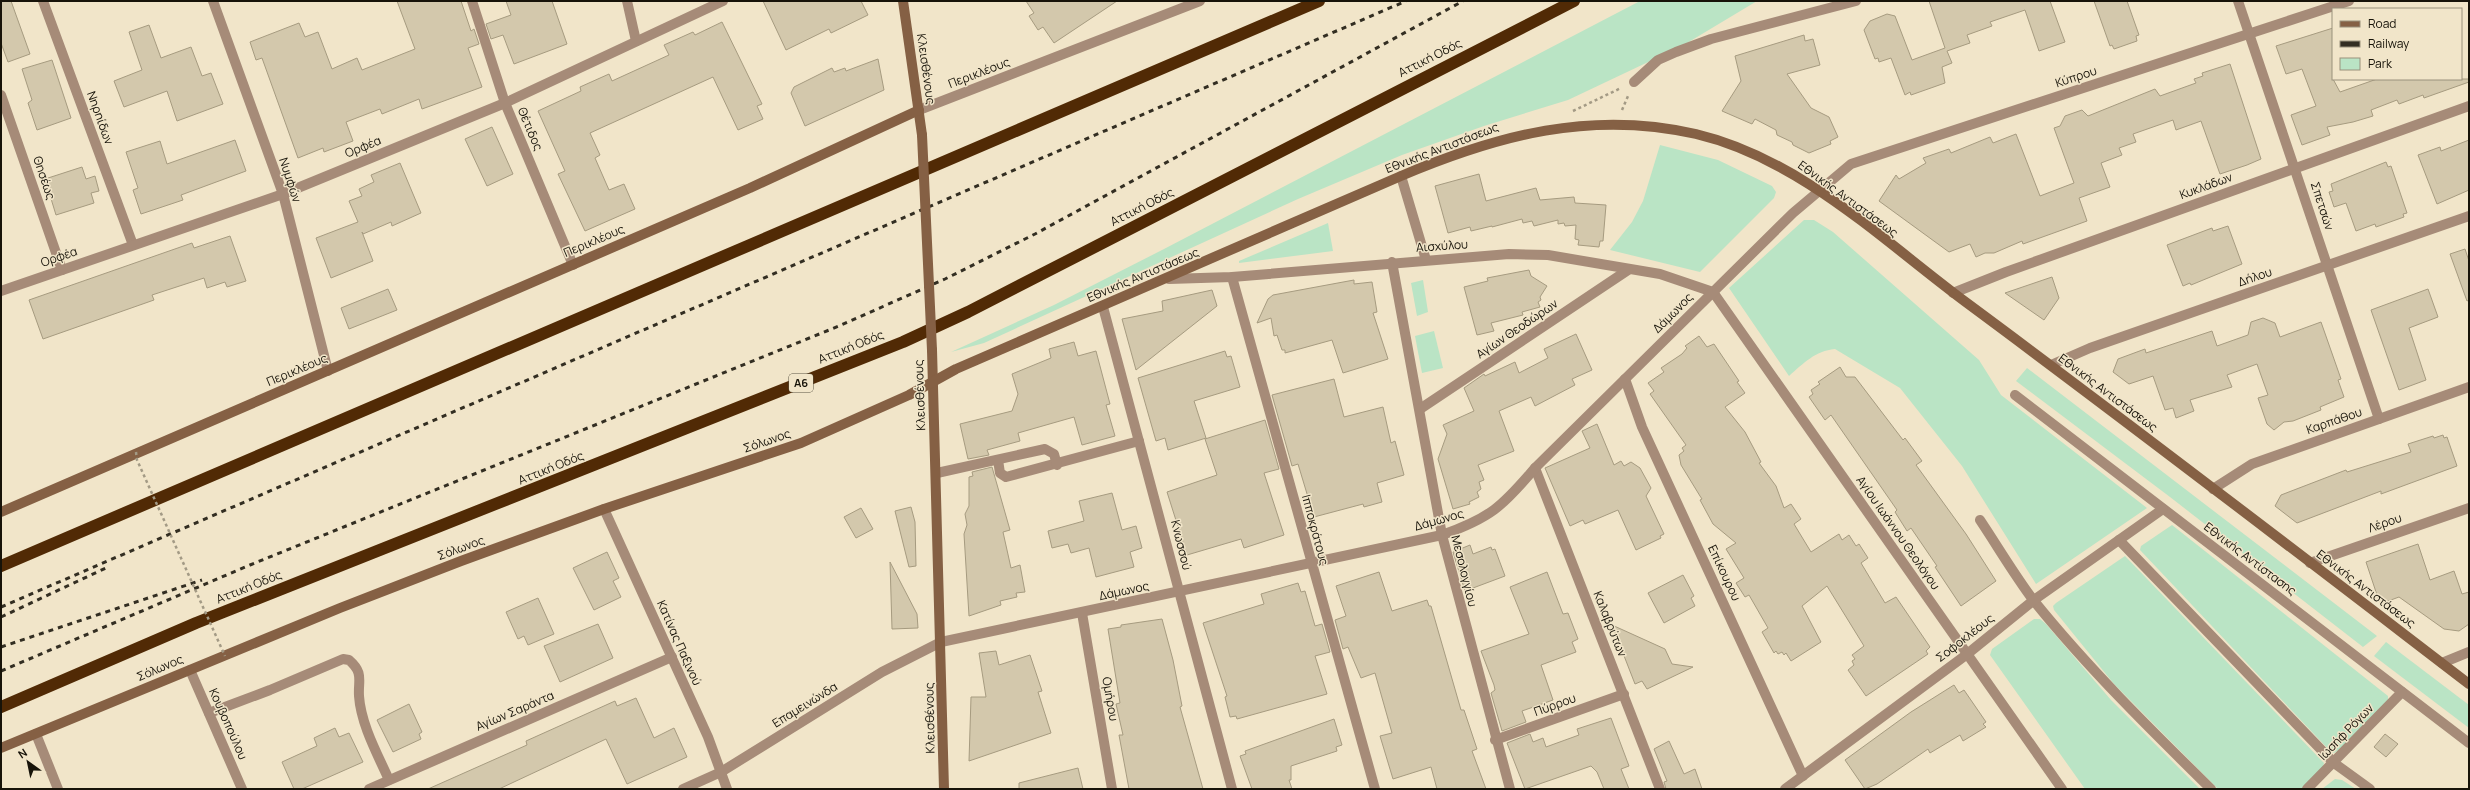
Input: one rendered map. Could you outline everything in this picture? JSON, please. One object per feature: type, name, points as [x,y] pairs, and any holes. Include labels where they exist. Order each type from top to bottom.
[{"type":"highway","points":[[1,566],[1320,1]]},
{"type":"highway","name":"Αττική Οδός","points":[[1,707],[196,623],[566,478],[917,335],[968,312],[1574,1]]},
{"type":"street","name":"Νηρηίδων","points":[[43,1],[133,245]]},
{"type":"street","name":"Νυμφών","points":[[213,1],[283,194],[328,372]]},
{"type":"street","name":"Θέτιδος","points":[[472,1],[506,103],[573,265]]},
{"type":"street","points":[[626,1],[636,41]]},
{"type":"street","name":"Ορφέα","points":[[1,291],[283,194],[506,103],[723,1]]},
{"type":"street","name":"Κλεισθένους","points":[[903,1],[922,135],[937,473],[944,789]]},
{"type":"street","name":"Σπετσών","points":[[2238,1],[2379,419]]},
{"type":"street","name":"Κύπρου","points":[[1818,191],[1851,164],[2349,1]]},
{"type":"street","name":"Περικλέους","points":[[2,509],[328,372],[750,188],[919,110],[1194,2]]},
{"type":"street","points":[[1634,82],[1658,60],[1711,39],[1852,2]]},
{"type":"street","name":"Θησέως","points":[[1,95],[62,270]]},
{"type":"street","name":"Κυκλάδων","points":[[1953,293],[2006,272],[2469,106]]},
{"type":"street","name":"Εθνικής Αντιστάσεως","points":[[933,382],[956,369],[1169,279],[1401,176],[1476,146],[1527,132],[1562,128],[1616,125],[1693,134],[1745,149],[1772,162],[1818,191],[2051,365],[2469,684]]},
{"type":"street","points":[[1401,176],[1426,260]]},
{"type":"street","name":"Δάμωνος","points":[[941,642],[1179,593],[1442,535],[1476,522],[1493,512],[1514,493],[1535,468],[1713,292],[1818,191]]},
{"type":"street","name":"Δήλου","points":[[2051,365],[2090,348],[2469,216]]},
{"type":"street","name":"Αισχύλου","points":[[1169,279],[1232,277],[1392,262],[1509,254],[1548,255],[1590,261],[1628,270],[1660,274],[1713,292]]},
{"type":"street","name":"Μεσολογγίου","points":[[1392,262],[1442,535],[1495,740],[1510,789]]},
{"type":"street","name":"Αγίων Θεοδώρων","points":[[1420,409],[1628,270]]},
{"type":"street","name":"Ιπποκράτους","points":[[1232,277],[1310,563],[1375,789]]},
{"type":"street","name":"Αγίου Ιωάννου Θεολόγου","points":[[1713,292],[2058,787]]},
{"type":"street","name":"Κνωσσού","points":[[1103,307],[1232,789]]},
{"type":"street","name":"Επίκουρου","points":[[1625,380],[1642,427],[1803,776]]},
{"type":"street","name":"Σόλωνος","points":[[1,748],[461,561],[604,509],[801,443],[909,395],[933,382]]},
{"type":"street","name":"Καρπάθου","points":[[2213,489],[2252,464],[2469,387]]},
{"type":"street","name":"Εθνικής Αντίστασης","points":[[2015,395],[2469,743]]},
{"type":"street","points":[[998,460],[1000,473],[1006,477],[1057,465],[1139,441]]},
{"type":"street","points":[[937,473],[1045,449],[1054,454],[1057,465]]},
{"type":"street","name":"Καλαβρύτων","points":[[1535,468],[1548,506],[1624,694],[1660,789]]},
{"type":"street","name":"Λέρου","points":[[2310,563],[2469,508]]},
{"type":"street","name":"Κατίνας Παξινού","points":[[604,509],[708,737],[726,789]]},
{"type":"street","name":"Σοφοκλέους","points":[[1785,789],[1966,655],[2034,600],[2163,509]]},
{"type":"street","points":[[1980,520],[2034,600],[2122,700],[2211,789]]},
{"type":"street","points":[[2119,540],[2334,763],[2370,789]]},
{"type":"street","name":"Ομήρου","points":[[1082,613],[1112,789]]},
{"type":"street","name":"Επαμεινώνδα","points":[[683,789],[721,772],[882,672],[941,642]]},
{"type":"street","points":[[2442,663],[2469,652]]},
{"type":"street","name":"Αγίων Σαράντα","points":[[369,789],[672,658]]},
{"type":"street","points":[[209,713],[270,690],[343,659],[349,660],[360,676],[359,696],[363,713],[374,745],[390,780]]},
{"type":"street","name":"Κουβοπούλου","points":[[190,670],[242,789]]},
{"type":"street","name":"Ιωσήφ Ρόγων","points":[[2308,789],[2402,692]]},
{"type":"street","name":"Πύρρου","points":[[1495,740],[1624,694]]},
{"type":"street","points":[[36,734],[58,789]]},
{"type":"path","points":[[1616,125],[1634,82]]},
{"type":"path","points":[[1562,128],[1569,112],[1634,82]]},
{"type":"path","points":[[136,452],[137,460],[225,656]]},
{"type":"green space","points":[[1640,1],[1757,1],[1682,46],[1568,100],[1484,126],[1402,155],[1298,199],[984,343],[951,352],[1054,305],[1164,249]]},
{"type":"green space","points":[[1660,145],[1718,160],[1772,186],[1776,192],[1774,198],[1700,272],[1610,250],[1632,222],[1643,201]]},
{"type":"green space","points":[[1804,220],[1814,220],[1833,232],[1979,360],[2001,395],[2147,508],[2036,584],[1962,466],[1900,388],[1835,349],[1821,352],[1805,362],[1789,376],[1729,288]]},
{"type":"green space","points":[[1328,223],[1333,251],[1239,263],[1239,261]]},
{"type":"green space","points":[[1423,280],[1428,312],[1417,316],[1411,283]]},
{"type":"green space","points":[[1434,331],[1443,368],[1422,373],[1415,336]]},
{"type":"green space","points":[[2027,368],[2377,636],[2363,647],[2170,497],[2016,381]]},
{"type":"green space","points":[[2172,525],[2388,696],[2388,700],[2339,750],[2334,753],[2330,751],[2140,550],[2141,546]]},
{"type":"green space","points":[[2125,556],[2324,763],[2323,767],[2301,789],[2218,789],[2114,684],[2054,610],[2053,606],[2056,603]]},
{"type":"green space","points":[[2034,619],[2040,619],[2046,624],[2111,700],[2200,789],[2085,789],[1990,655],[1992,649]]},
{"type":"green space","points":[[2386,642],[2469,705],[2469,728],[2374,656]]},
{"type":"green space","points":[[2335,779],[2342,780],[2356,789],[2322,789]]},
{"type":"building","points":[[1,1],[11,1],[30,54],[8,62],[1,43]]},
{"type":"building","points":[[397,1],[461,1],[471,31],[474,29],[479,44],[468,48],[482,87],[422,109],[419,99],[382,114],[380,109],[346,122],[353,141],[324,152],[323,148],[298,158],[262,58],[256,60],[250,42],[299,23],[305,37],[318,32],[332,69],[357,58],[362,70],[415,49]]},
{"type":"building","points":[[506,1],[552,1],[567,44],[514,64],[503,35],[491,39],[486,24],[511,15]]},
{"type":"building","points":[[763,1],[861,1],[868,15],[831,33],[829,29],[786,50]]},
{"type":"building","points":[[1026,1],[1117,1],[1054,43],[1043,27],[1038,30],[1029,16],[1034,13]]},
{"type":"building","points":[[1929,1],[2050,1],[2065,42],[2039,51],[2025,10],[1990,22],[1992,26],[1967,35],[1970,43],[1947,51],[1952,63],[1942,67],[1945,83],[1911,95],[1910,92],[1905,95],[1891,58],[1879,62],[1878,58],[1875,59],[1864,30],[1870,21],[1887,14],[1895,16],[1912,60],[1945,48]]},
{"type":"building","points":[[2094,1],[2127,1],[2139,35],[2136,36],[2137,41],[2114,49],[2112,45],[2110,46]]},
{"type":"building","points":[[722,22],[762,104],[757,106],[763,119],[738,130],[713,77],[590,133],[600,155],[595,158],[609,190],[624,184],[635,209],[585,231],[558,174],[565,171],[538,111],[581,91],[580,87],[609,74],[612,81],[669,55],[664,45],[693,32],[695,35]]},
{"type":"building","points":[[149,25],[161,58],[191,47],[202,76],[211,73],[223,104],[177,121],[167,91],[124,107],[114,81],[142,70],[129,32]]},
{"type":"building","points":[[2332,28],[2332,80],[2334,80],[2340,92],[2374,80],[2469,79],[2469,82],[2424,98],[2423,95],[2399,104],[2397,100],[2371,110],[2373,116],[2327,127],[2330,135],[2302,145],[2291,115],[2316,106],[2302,69],[2286,74],[2276,46]]},
{"type":"building","points":[[1804,35],[1805,41],[1813,39],[1820,65],[1787,74],[1811,108],[1829,117],[1838,137],[1830,141],[1831,144],[1809,153],[1793,145],[1792,142],[1777,135],[1776,130],[1755,119],[1752,124],[1722,111],[1741,81],[1735,56]]},
{"type":"building","points":[[878,59],[884,90],[805,126],[791,93],[794,87],[832,68],[834,72],[845,68],[846,71]]},
{"type":"building","points":[[52,60],[71,118],[37,130],[28,103],[32,100],[22,69]]},
{"type":"building","points":[[2230,64],[2261,159],[2247,165],[2220,174],[2201,121],[2176,130],[2173,120],[2133,134],[2136,142],[2119,148],[2122,155],[2101,163],[2110,187],[2079,198],[2087,221],[2023,244],[2022,241],[1994,253],[1985,253],[1976,257],[1970,244],[1949,252],[1879,201],[1896,175],[1899,179],[1926,163],[1923,158],[1949,149],[1951,153],[1990,137],[1993,143],[2016,134],[2040,196],[2074,183],[2054,128],[2060,126],[2065,116],[2082,110],[2088,116],[2155,89],[2160,96],[2196,83],[2194,79],[2203,76],[2202,73]]},
{"type":"building","points":[[492,127],[513,174],[487,186],[465,139]]},
{"type":"building","points":[[235,140],[246,171],[181,195],[183,200],[141,214],[133,190],[138,188],[126,152],[160,141],[167,164]]},
{"type":"building","points":[[2469,140],[2469,190],[2437,204],[2418,155],[2440,147],[2441,151]]},
{"type":"building","points":[[2386,162],[2388,167],[2391,166],[2407,213],[2403,214],[2404,217],[2376,227],[2375,224],[2356,231],[2346,203],[2334,207],[2329,192],[2333,191],[2331,184]]},
{"type":"building","points":[[400,163],[421,213],[392,226],[391,222],[363,234],[362,232],[373,261],[331,278],[316,238],[358,222],[349,201],[362,196],[359,189],[374,182],[371,175]]},
{"type":"building","points":[[82,167],[86,179],[95,176],[99,191],[91,193],[94,203],[56,215],[45,179]]},
{"type":"building","points":[[1479,174],[1486,201],[1536,188],[1540,200],[1574,197],[1575,203],[1606,205],[1603,241],[1600,241],[1599,247],[1578,245],[1579,240],[1575,239],[1576,225],[1565,226],[1564,223],[1558,224],[1558,220],[1534,226],[1532,221],[1523,223],[1522,219],[1471,231],[1470,227],[1448,233],[1435,186]]},
{"type":"building","points":[[2228,226],[2242,264],[2191,285],[2190,283],[2183,286],[2167,245],[2212,228],[2213,231]]},
{"type":"building","points":[[230,236],[246,281],[227,287],[225,282],[207,288],[204,278],[152,295],[154,300],[43,339],[29,300],[192,243],[194,248]]},
{"type":"building","points":[[2465,249],[2469,261],[2469,300],[2467,301],[2450,254]]},
{"type":"building","points":[[1529,270],[1531,276],[1547,286],[1540,297],[1541,300],[1538,302],[1540,307],[1522,312],[1523,315],[1491,323],[1494,331],[1477,335],[1464,287],[1488,281],[1487,278]]},
{"type":"building","points":[[2052,277],[2059,298],[2044,320],[2005,293]]},
{"type":"building","points":[[1354,280],[1354,284],[1372,282],[1377,312],[1373,313],[1388,359],[1343,373],[1332,340],[1285,353],[1285,350],[1282,350],[1277,335],[1274,336],[1271,318],[1257,323],[1268,299],[1273,295]]},
{"type":"building","points":[[388,289],[397,310],[349,329],[341,308]]},
{"type":"building","points":[[2428,289],[2438,317],[2409,328],[2426,380],[2399,390],[2371,310]]},
{"type":"building","points":[[1212,290],[1217,306],[1136,370],[1122,319],[1163,311],[1162,301]]},
{"type":"building","points":[[2263,318],[2275,323],[2280,337],[2321,322],[2341,379],[2338,380],[2344,397],[2320,407],[2321,410],[2293,421],[2284,422],[2274,430],[2267,424],[2258,398],[2268,395],[2257,364],[2227,375],[2232,387],[2190,400],[2194,411],[2176,418],[2173,408],[2165,410],[2153,376],[2129,384],[2113,372],[2118,359],[2145,349],[2146,353],[2212,331],[2217,346],[2248,335],[2251,322]]},
{"type":"building","points":[[1576,334],[1592,370],[1572,379],[1575,385],[1535,406],[1531,397],[1499,411],[1514,451],[1478,465],[1484,480],[1479,482],[1481,489],[1477,492],[1479,497],[1469,502],[1470,504],[1453,509],[1438,459],[1447,434],[1443,425],[1474,411],[1464,388],[1484,374],[1485,376],[1515,362],[1519,373],[1548,358],[1544,349]]},
{"type":"building","points":[[1699,336],[1707,347],[1714,344],[1739,381],[1737,382],[1745,393],[1725,407],[1745,432],[1761,462],[1759,463],[1776,486],[1784,508],[1791,504],[1801,519],[1794,524],[1811,552],[1839,534],[1842,540],[1849,535],[1856,546],[1859,544],[1868,558],[1861,563],[1885,603],[1896,597],[1930,647],[1926,651],[1928,654],[1866,696],[1848,670],[1854,665],[1852,661],[1855,659],[1852,655],[1864,646],[1827,586],[1802,606],[1821,642],[1791,661],[1786,653],[1784,655],[1782,652],[1778,654],[1776,651],[1774,653],[1762,632],[1768,628],[1749,595],[1745,597],[1736,583],[1744,578],[1726,549],[1736,543],[1713,524],[1700,500],[1702,499],[1681,465],[1679,455],[1684,451],[1682,448],[1686,445],[1650,394],[1654,391],[1648,383],[1664,372],[1661,368],[1682,354],[1687,348],[1685,346]]},
{"type":"building","points":[[1074,342],[1078,356],[1096,351],[1110,404],[1106,405],[1115,436],[1082,445],[1074,417],[1018,433],[1020,441],[987,450],[989,455],[968,459],[960,424],[1012,411],[1018,394],[1012,374],[1051,358],[1049,349]]},
{"type":"building","points":[[1225,351],[1227,357],[1231,356],[1240,387],[1194,401],[1206,438],[1168,450],[1165,438],[1156,441],[1138,378]]},
{"type":"building","points":[[1840,367],[1846,377],[1855,377],[1903,440],[1905,438],[1922,461],[1916,465],[1966,534],[1996,581],[1961,606],[1935,567],[1937,566],[1911,528],[1907,531],[1895,512],[1897,510],[1831,415],[1825,420],[1809,397],[1813,394],[1811,390],[1820,384],[1818,382]]},
{"type":"building","points":[[1334,379],[1344,417],[1383,407],[1391,443],[1395,441],[1404,475],[1377,483],[1382,502],[1364,507],[1363,504],[1314,517],[1298,464],[1292,466],[1272,395]]},
{"type":"building","points":[[1265,420],[1279,469],[1264,473],[1284,535],[1244,548],[1241,539],[1187,555],[1167,492],[1217,475],[1205,439]]},
{"type":"building","points":[[1597,424],[1614,465],[1621,461],[1624,466],[1631,462],[1640,468],[1651,488],[1646,496],[1664,534],[1660,536],[1661,538],[1636,550],[1618,510],[1585,524],[1583,520],[1570,526],[1545,468],[1590,448],[1582,431]]},
{"type":"building","points":[[2443,435],[2444,438],[2447,437],[2457,466],[2381,494],[2381,491],[2297,523],[2275,506],[2281,495],[2346,470],[2347,472],[2411,452],[2408,444],[2433,436],[2434,438]]},
{"type":"building","points":[[992,467],[1010,530],[1003,532],[1011,568],[1020,565],[1025,592],[1016,593],[1017,597],[1000,601],[1001,605],[969,616],[964,534],[967,525],[965,514],[969,506],[969,477],[973,476],[972,472]]},
{"type":"building","points":[[1112,493],[1122,530],[1136,526],[1142,548],[1130,552],[1134,567],[1096,577],[1089,548],[1071,553],[1068,544],[1052,548],[1048,531],[1084,521],[1079,501]]},
{"type":"building","points":[[911,507],[915,522],[916,566],[909,567],[895,511]]},
{"type":"building","points":[[861,508],[873,529],[856,538],[844,517]]},
{"type":"building","points":[[2418,544],[2430,580],[2454,571],[2462,594],[2469,592],[2469,624],[2459,631],[2444,629],[2399,597],[2380,604],[2366,562]]},
{"type":"building","points":[[1470,545],[1473,554],[1491,547],[1492,550],[1495,549],[1505,576],[1465,591],[1453,552]]},
{"type":"building","points":[[607,552],[619,578],[613,581],[621,597],[594,610],[573,568]]},
{"type":"building","points":[[890,562],[917,614],[918,628],[892,629]]},
{"type":"building","points":[[1379,572],[1392,611],[1427,600],[1429,606],[1431,606],[1461,710],[1464,710],[1477,749],[1472,751],[1486,789],[1437,789],[1431,767],[1393,779],[1380,736],[1392,733],[1375,673],[1361,678],[1348,647],[1343,649],[1335,620],[1346,616],[1336,586]]},
{"type":"building","points":[[1547,572],[1563,614],[1568,613],[1578,639],[1572,642],[1576,652],[1541,665],[1553,700],[1522,711],[1526,722],[1502,731],[1491,693],[1495,690],[1494,685],[1481,651],[1529,634],[1510,587]]},
{"type":"building","points":[[1683,575],[1694,596],[1691,598],[1695,606],[1664,623],[1648,593]]},
{"type":"building","points":[[1298,583],[1301,592],[1305,591],[1315,626],[1322,624],[1330,652],[1315,656],[1327,694],[1237,719],[1236,716],[1230,717],[1225,697],[1227,696],[1203,623],[1264,604],[1261,594]]},
{"type":"building","points":[[538,598],[554,634],[528,645],[524,636],[518,639],[506,612]]},
{"type":"building","points":[[1162,619],[1173,660],[1182,706],[1180,707],[1203,789],[1129,789],[1119,735],[1123,735],[1116,704],[1120,703],[1108,629],[1121,627],[1121,625]]},
{"type":"building","points":[[598,624],[613,658],[560,682],[544,646]]},
{"type":"building","points":[[1612,625],[1665,649],[1672,664],[1693,667],[1647,689],[1642,681],[1635,684]]},
{"type":"building","points":[[996,651],[999,665],[1030,655],[1042,691],[1038,692],[1051,733],[969,761],[971,697],[986,697],[979,653]]},
{"type":"building","points":[[1954,685],[1959,693],[1964,690],[1986,722],[1983,724],[1986,727],[1963,741],[1960,735],[1930,753],[1928,749],[1877,784],[1865,789],[1845,760],[1911,712]]},
{"type":"building","points":[[636,698],[654,738],[674,728],[687,757],[627,784],[606,739],[499,789],[428,789],[527,745],[526,741],[615,701],[617,706]]},
{"type":"building","points":[[409,704],[422,732],[419,734],[421,739],[393,752],[377,720]]},
{"type":"building","points":[[1611,718],[1629,766],[1621,769],[1629,789],[1604,789],[1597,772],[1591,766],[1525,789],[1507,743],[1530,734],[1533,742],[1543,738],[1546,747],[1579,735],[1577,729]]},
{"type":"building","points":[[1334,719],[1342,745],[1336,747],[1337,751],[1291,766],[1291,780],[1289,780],[1292,789],[1252,789],[1240,756],[1246,754],[1245,751]]},
{"type":"building","points":[[335,728],[339,737],[349,733],[363,762],[302,789],[294,789],[282,762],[317,746],[314,738]]},
{"type":"building","points":[[2385,734],[2398,744],[2386,757],[2374,747]]},
{"type":"building","points":[[1669,741],[1684,774],[1695,769],[1702,789],[1666,789],[1664,782],[1667,781],[1654,749]]},
{"type":"building","points":[[1078,768],[1083,789],[1019,789],[1019,783]]},
{"type":"railway","points":[[1,607],[1406,1]]},
{"type":"railway","points":[[1,671],[250,565],[839,326],[945,279],[1035,234],[1463,1]]},
{"type":"railway","points":[[1,617],[108,567]]},
{"type":"railway","points":[[1,647],[202,580]]}]
